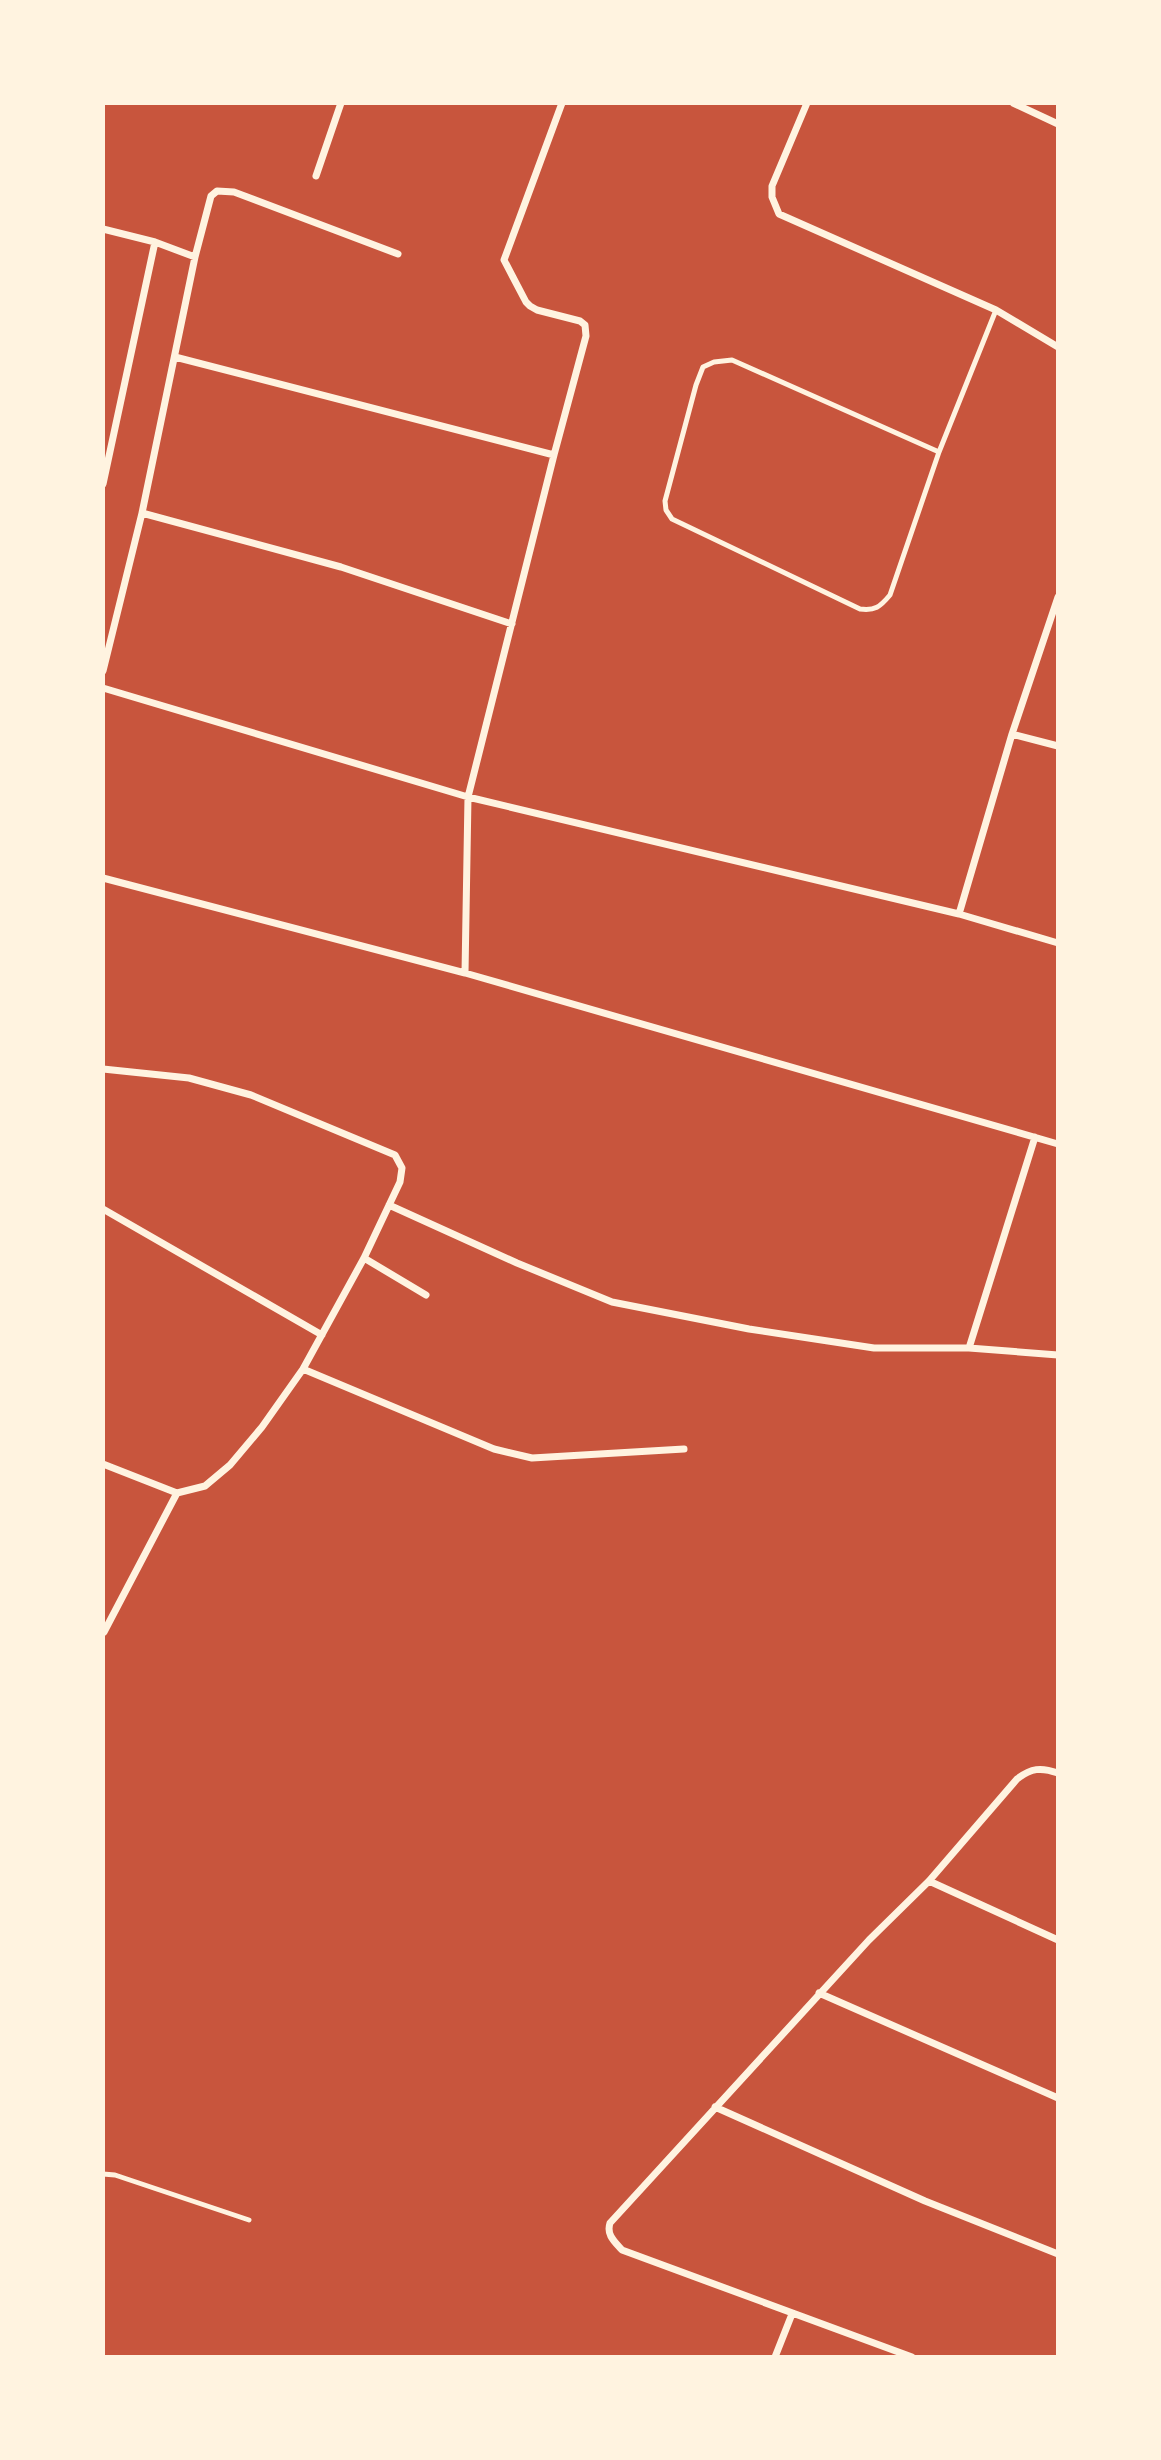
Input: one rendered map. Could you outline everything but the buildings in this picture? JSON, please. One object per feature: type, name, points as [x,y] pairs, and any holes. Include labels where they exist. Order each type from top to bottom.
[{"type":"street","points":[[316,176],[341,103]]},
{"type":"street","points":[[465,973],[468,797],[587,330],[580,321],[537,310],[526,302],[504,260],[562,103]]},
{"type":"street","points":[[807,103],[772,186],[772,197],[779,214],[996,310],[1058,347]]},
{"type":"street","points":[[1013,103],[1057,121]]},
{"type":"street","points":[[103,671],[142,513],[195,257],[211,195],[217,191],[226,191],[398,254]]},
{"type":"street","points":[[103,229],[155,242],[195,257]]},
{"type":"street","points":[[103,484],[155,242]]},
{"type":"street","points":[[176,357],[554,455]]},
{"type":"street","points":[[142,513],[341,567],[512,624]]},
{"type":"street","points":[[959,914],[1012,734],[1058,597]]},
{"type":"street","points":[[103,688],[468,797],[959,914],[1058,943]]},
{"type":"street","points":[[1012,734],[1058,746]]},
{"type":"street","points":[[103,878],[465,973],[1058,1144]]},
{"type":"street","points":[[103,1069],[189,1078],[251,1095],[395,1155],[402,1168],[401,1182],[364,1258],[303,1369],[262,1427],[230,1465],[205,1486],[177,1493],[103,1464]]},
{"type":"street","points":[[969,1349],[1035,1137]]},
{"type":"street","points":[[389,1205],[517,1264],[612,1302],[749,1329],[874,1349],[969,1349],[1058,1355]]},
{"type":"street","points":[[103,1209],[322,1335]]},
{"type":"street","points":[[364,1258],[426,1295]]},
{"type":"street","points":[[303,1369],[494,1449],[515,1455],[532,1458],[684,1449]]},
{"type":"street","points":[[104,1632],[177,1493]]},
{"type":"street","points":[[912,2357],[622,2250],[610,2236],[608,2228],[819,1993],[929,1881],[1017,1779],[1027,1771],[1037,1768],[1058,1773]]},
{"type":"street","points":[[929,1881],[1058,1940]]},
{"type":"street","points":[[819,1993],[1058,2098]]},
{"type":"street","points":[[715,2107],[925,2201],[1058,2254]]},
{"type":"street","points":[[775,2357],[792,2314]]},
{"type":"lane","points":[[939,452],[732,360],[714,362],[703,367],[696,385],[665,501],[666,510],[672,519],[691,529],[860,609],[880,607],[890,596],[939,452],[996,310]]},
{"type":"lane","points":[[103,2174],[116,2175],[249,2220]]}]
